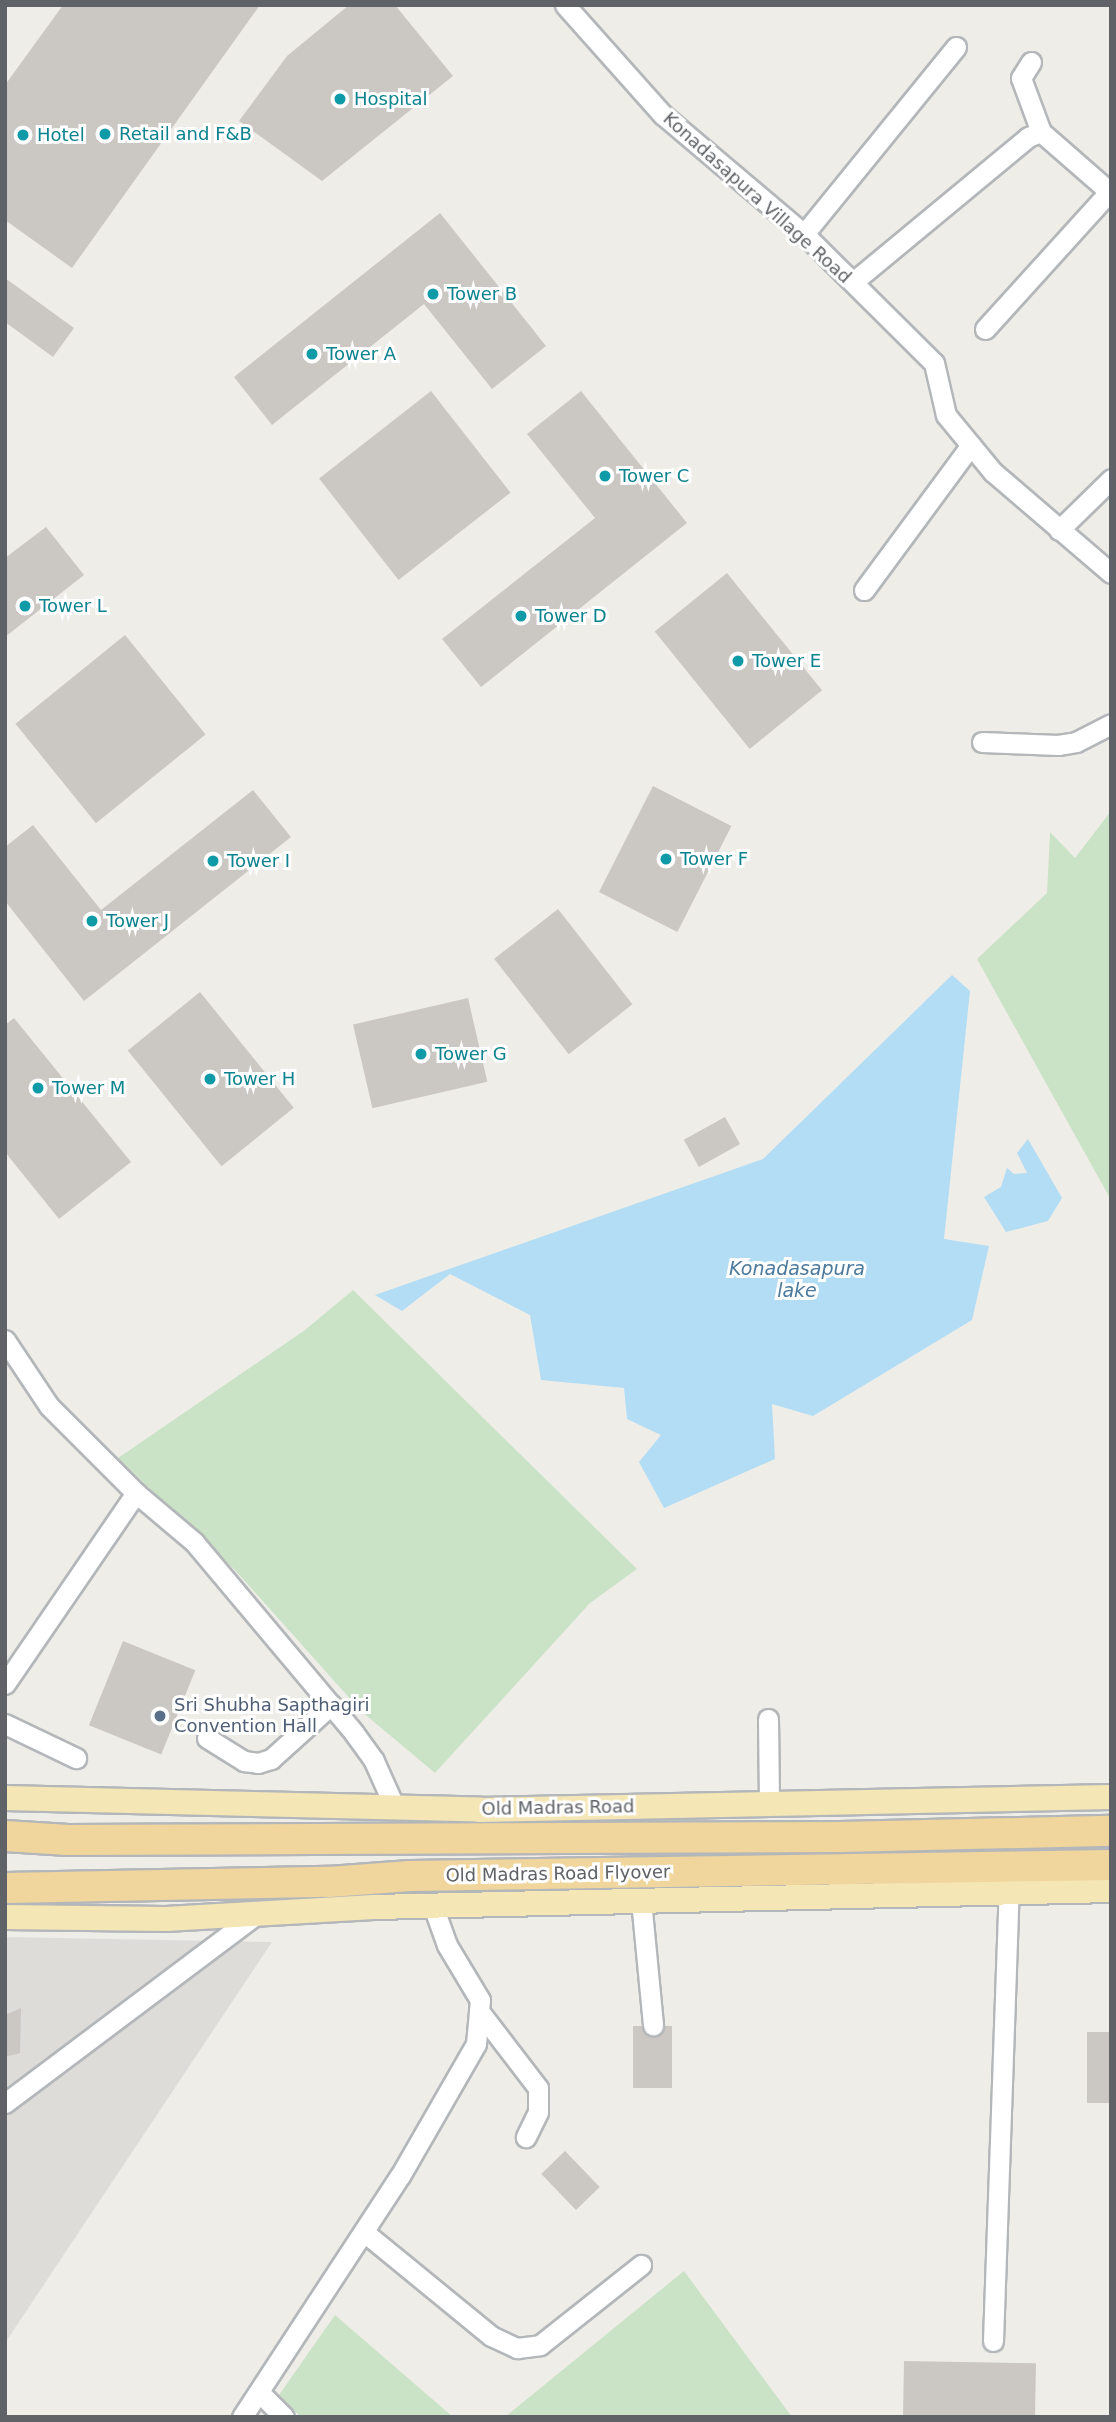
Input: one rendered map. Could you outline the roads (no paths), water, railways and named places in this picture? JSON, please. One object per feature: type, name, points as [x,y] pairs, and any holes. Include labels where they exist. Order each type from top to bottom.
[{"type":"highway","name":"Old Madras Road Flyover","points":[[5,1836],[418,1838],[1111,1831]]},
{"type":"highway","name":"Old Madras Road Flyover","points":[[5,1888],[329,1882],[410,1876],[1111,1865]]},
{"type":"main road","name":"Old Madras Road","points":[[5,1798],[395,1808],[1111,1797]]},
{"type":"main road","points":[[5,1917],[166,1919],[433,1906],[1111,1890]]},
{"type":"street","name":"Konadasapura Village Road","points":[[565,5],[663,115],[804,234],[934,363],[946,415],[993,472],[1111,573]]},
{"type":"street","points":[[804,234],[957,47]]},
{"type":"street","points":[[985,329],[1110,191],[1041,132],[1021,78],[1031,62]]},
{"type":"street","points":[[853,282],[1028,137],[1041,132]]},
{"type":"street","points":[[864,590],[971,445]]},
{"type":"street","points":[[1059,530],[1111,479]]},
{"type":"street","points":[[982,742],[1058,746],[1076,742],[1111,724]]},
{"type":"street","points":[[5,1340],[49,1406],[135,1493],[194,1542],[331,1705],[374,1760],[395,1808]]},
{"type":"street","points":[[5,1684],[135,1493]]},
{"type":"street","points":[[207,1738],[244,1761],[258,1763],[271,1759],[331,1705]]},
{"type":"street","points":[[768,1719],[769,1804]]},
{"type":"street","points":[[5,1724],[76,1758]]},
{"type":"street","points":[[993,2341],[1009,1892]]},
{"type":"street","points":[[641,1900],[653,2025]]},
{"type":"street","points":[[242,2417],[364,2232],[476,2044],[480,2000],[447,1945],[433,1906]]},
{"type":"street","points":[[5,2102],[257,1914]]},
{"type":"street","points":[[479,2011],[538,2088],[538,2112],[526,2137]]},
{"type":"street","points":[[364,2232],[491,2336],[517,2348],[540,2344],[640,2265]]},
{"type":"street","points":[[259,2392],[284,2417]]},
{"type":"water","name":"Konadasapura lake","points":[[952,975],[970,991],[944,1239],[989,1246],[972,1320],[813,1416],[772,1404],[775,1459],[664,1508],[639,1462],[661,1435],[627,1419],[624,1388],[541,1380],[530,1315],[450,1274],[402,1311],[375,1295],[763,1159]]},
{"type":"water","points":[[1028,1139],[1062,1198],[1048,1221],[1006,1232],[984,1197],[1001,1187],[1007,1168],[1014,1174],[1027,1173],[1017,1153]]},
{"type":"place","name":"Hospital","points":[[340,99]]},
{"type":"place","name":"Retail and F&B","points":[[105,134]]},
{"type":"place","name":"Hotel","points":[[23,135]]},
{"type":"place","name":"Tower B","points":[[433,294]]},
{"type":"place","name":"Tower A","points":[[312,354]]},
{"type":"place","name":"Tower C","points":[[605,476]]},
{"type":"place","name":"Tower L","points":[[25,606]]},
{"type":"place","name":"Tower D","points":[[521,616]]},
{"type":"place","name":"Tower E","points":[[738,661]]},
{"type":"place","name":"Tower F","points":[[666,859]]},
{"type":"place","name":"Tower I","points":[[213,861]]},
{"type":"place","name":"Tower J","points":[[92,921]]},
{"type":"place","name":"Tower G","points":[[421,1054]]},
{"type":"place","name":"Tower H","points":[[210,1079]]},
{"type":"place","name":"Tower M","points":[[38,1088]]},
{"type":"place","name":"Sri Shubha Sapthagiri Convention Hall","points":[[160,1716]]}]
